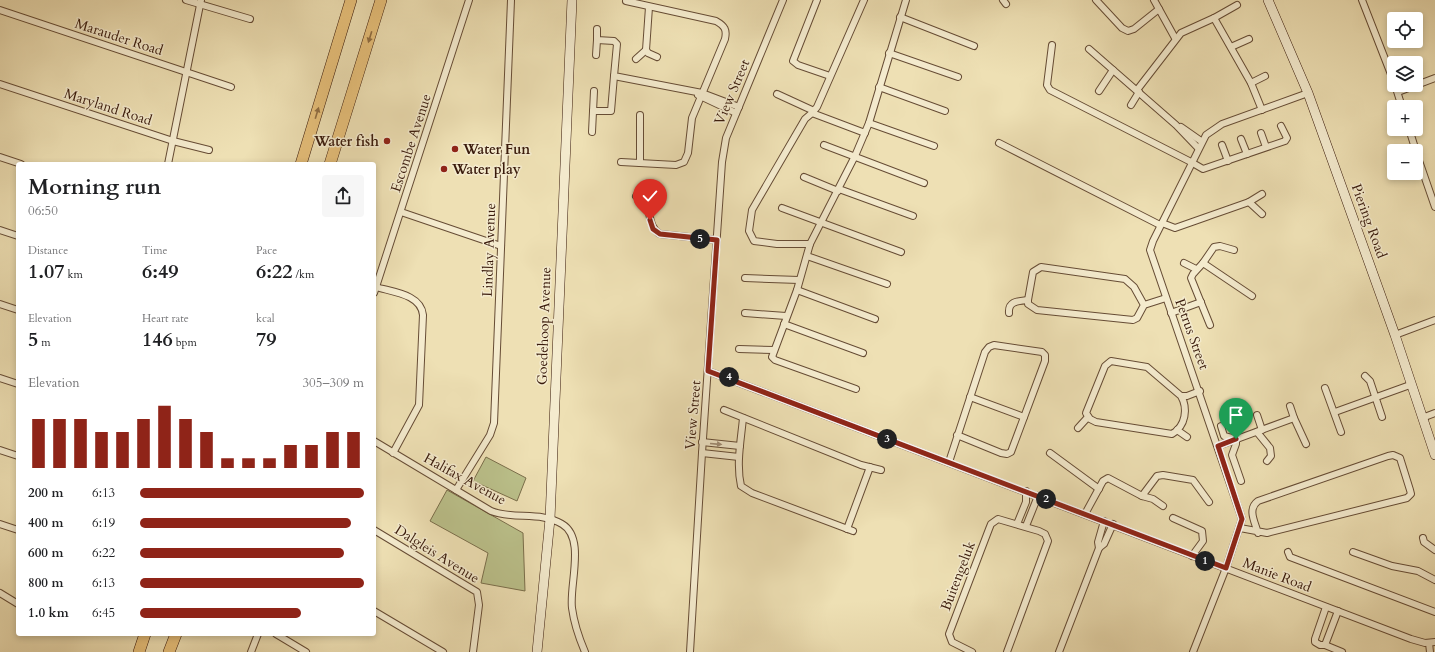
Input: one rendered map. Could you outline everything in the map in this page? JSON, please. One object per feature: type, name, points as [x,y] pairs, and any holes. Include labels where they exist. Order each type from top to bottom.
[{"type":"highway","points":[[303,162],[351,0]]},
{"type":"highway","points":[[331,162],[381,0]]},
{"type":"highway","points":[[139,652],[144,636]]},
{"type":"highway","points":[[169,652],[175,636]]},
{"type":"main road","name":"Goedehoop Avenue","points":[[537,652],[550,519],[572,0]]},
{"type":"main road","name":"Piering Road","points":[[1268,0],[1308,93],[1435,455]]},
{"type":"street","points":[[186,0],[201,2],[250,19]]},
{"type":"street","name":"Escombe Avenue","points":[[376,287],[402,212],[469,0]]},
{"type":"street","name":"Lindlay Avenue","points":[[456,490],[490,435],[494,423],[511,0]]},
{"type":"street","name":"View Street","points":[[690,652],[702,442],[722,162],[726,138],[784,0]]},
{"type":"street","points":[[817,0],[793,61],[798,65],[830,76]]},
{"type":"street","points":[[810,244],[758,242],[751,239],[749,231],[752,210],[798,130],[805,119],[813,112],[864,0]]},
{"type":"street","points":[[1096,0],[1122,28],[1128,31],[1134,29],[1159,9]]},
{"type":"street","points":[[1154,0],[1175,38]]},
{"type":"street","points":[[1362,0],[1387,64]]},
{"type":"street","points":[[621,162],[676,165],[684,162],[688,153],[690,126],[699,94],[725,39],[726,30],[722,24],[716,21],[649,8],[626,1]]},
{"type":"street","points":[[856,389],[775,360],[772,357],[786,316],[797,290],[808,256],[810,244],[855,156],[869,123],[904,1]]},
{"type":"street","points":[[168,162],[201,2]]},
{"type":"street","points":[[1131,105],[1138,91],[1175,38],[1187,29],[1214,18],[1237,5]]},
{"type":"street","points":[[636,59],[646,50],[649,8]]},
{"type":"street","name":"Marauder Road","points":[[0,10],[231,87]]},
{"type":"street","points":[[900,17],[974,46]]},
{"type":"street","points":[[1214,18],[1251,83],[1262,110]]},
{"type":"street","points":[[596,55],[597,29]]},
{"type":"street","points":[[1231,47],[1249,39]]},
{"type":"street","points":[[593,111],[611,111],[617,43],[614,41],[597,40]]},
{"type":"street","points":[[1052,45],[1047,85],[1050,90],[1203,169],[1286,140],[1281,126]]},
{"type":"street","points":[[1089,49],[1176,125],[1198,148]]},
{"type":"street","points":[[646,50],[648,53],[657,57]]},
{"type":"street","points":[[889,53],[958,78]]},
{"type":"street","points":[[1099,91],[1112,70]]},
{"type":"street","points":[[614,76],[699,94],[739,107]]},
{"type":"street","points":[[1251,83],[1265,76]]},
{"type":"street","points":[[1423,83],[1435,78]]},
{"type":"street","name":"Maryland Road","points":[[0,84],[173,141],[209,150]]},
{"type":"street","points":[[879,87],[945,111]]},
{"type":"street","points":[[592,132],[594,91]]},
{"type":"street","points":[[1398,92],[1400,100]]},
{"type":"street","name":"Petrus Street","points":[[1193,652],[1226,568],[1240,528],[1241,515],[1200,391],[1171,313],[1150,250],[1201,141],[1215,127],[1308,93]]},
{"type":"street","points":[[699,94],[736,114]]},
{"type":"street","points":[[777,94],[813,112],[865,132]]},
{"type":"street","points":[[640,115],[640,163]]},
{"type":"street","points":[[869,123],[934,146]]},
{"type":"street","points":[[1176,125],[1194,134],[1201,141]]},
{"type":"street","points":[[1261,133],[1266,147]]},
{"type":"street","points":[[1241,139],[1247,154]]},
{"type":"street","points":[[999,143],[1161,224],[1175,228],[1249,202],[1262,194]]},
{"type":"street","points":[[824,145],[924,182]]},
{"type":"street","points":[[1222,145],[1228,160]]},
{"type":"street","points":[[0,157],[16,162]]},
{"type":"street","points":[[1423,172],[1435,207]]},
{"type":"street","points":[[804,177],[913,216]]},
{"type":"street","points":[[636,196],[645,200],[652,226],[660,234],[717,240]]},
{"type":"street","points":[[1249,202],[1262,214]]},
{"type":"street","points":[[782,208],[901,252]]},
{"type":"street","points":[[402,212],[501,246]]},
{"type":"street","points":[[0,230],[16,235]]},
{"type":"street","points":[[1210,326],[1192,278],[1196,269],[1203,263],[1214,247],[1222,246],[1234,250]]},
{"type":"street","points":[[808,256],[887,284]]},
{"type":"street","points":[[1184,263],[1196,269]]},
{"type":"street","points":[[1203,263],[1252,296]]},
{"type":"street","points":[[1144,305],[1130,283],[1125,279],[1041,267],[1033,272],[1028,300],[1028,304],[1037,310],[1128,320],[1138,318],[1144,305],[1166,298]]},
{"type":"street","points":[[745,278],[799,280]]},
{"type":"street","points":[[376,290],[415,300],[421,306],[423,312],[419,405],[393,452]]},
{"type":"street","points":[[797,290],[875,319]]},
{"type":"street","points":[[1009,313],[1009,307],[1012,303],[1028,300]]},
{"type":"street","points":[[1171,313],[1201,302]]},
{"type":"street","points":[[0,304],[16,309]]},
{"type":"street","points":[[745,313],[786,316]]},
{"type":"street","points":[[1394,335],[1435,320]]},
{"type":"street","points":[[784,324],[863,353]]},
{"type":"street","points":[[949,462],[957,436],[985,352],[989,347],[994,345],[1042,352],[1045,355],[1045,361],[1013,450],[1007,454],[957,436]]},
{"type":"street","points":[[739,349],[774,350]]},
{"type":"street","points":[[1111,361],[1147,367],[1181,396],[1184,402],[1184,419],[1177,430],[1169,434],[1096,422],[1088,417],[1086,411],[1105,366],[1111,361]]},
{"type":"street","name":"Manie Road","points":[[708,371],[1113,524],[1192,556],[1411,639],[1432,642]]},
{"type":"street","points":[[1365,376],[1370,381],[1382,417]]},
{"type":"street","points":[[0,378],[16,383]]},
{"type":"street","points":[[1335,412],[1410,385]]},
{"type":"street","points":[[1325,388],[1341,432]]},
{"type":"street","points":[[1181,396],[1187,396],[1200,391]]},
{"type":"street","points":[[970,397],[1024,417]]},
{"type":"street","points":[[1290,406],[1306,444]]},
{"type":"street","points":[[724,410],[881,470]]},
{"type":"street","points":[[1422,418],[1435,413]]},
{"type":"street","points":[[1257,415],[1260,431],[1270,448],[1271,456],[1267,462]]},
{"type":"street","points":[[1078,428],[1088,417]]},
{"type":"street","points":[[743,418],[739,457],[739,477],[741,486],[745,490],[850,530],[870,467]]},
{"type":"street","points":[[1218,446],[1294,418]]},
{"type":"street","points":[[1221,426],[1224,436],[1236,439]]},
{"type":"street","points":[[1177,430],[1187,437]]},
{"type":"street","points":[[1236,439],[1236,444],[1232,455],[1241,481]]},
{"type":"street","name":"Halifax Avenue","points":[[376,442],[480,505],[501,514],[550,519]]},
{"type":"street","points":[[702,442],[740,446]]},
{"type":"street","points":[[0,450],[16,455]]},
{"type":"street","points":[[702,453],[739,457]]},
{"type":"street","points":[[1050,453],[1098,489]]},
{"type":"street","points":[[1240,528],[1258,533],[1267,533],[1407,498],[1411,494],[1400,458],[1393,455],[1388,456],[1254,504],[1252,509],[1258,533]]},
{"type":"street","points":[[1142,496],[1157,476],[1163,475],[1193,480],[1209,502]]},
{"type":"street","points":[[1085,514],[1103,481],[1108,478],[1142,496],[1153,498],[1163,506]]},
{"type":"street","points":[[1017,524],[1026,502],[1026,491]]},
{"type":"street","points":[[1026,526],[1038,496]]},
{"type":"street","points":[[1172,518],[1202,531],[1203,541],[1192,556]]},
{"type":"street","points":[[550,519],[564,525],[575,542],[576,552],[571,593],[572,608],[584,652]]},
{"type":"street","name":"Buitengeluk","points":[[972,652],[952,642],[949,631],[991,524],[998,519],[1026,526],[1045,534],[1048,541],[1007,652]]},
{"type":"street","points":[[1099,548],[1098,542],[1104,521]]},
{"type":"street","points":[[0,524],[16,529]]},
{"type":"street","points":[[1059,652],[1099,548],[1104,544],[1113,524]]},
{"type":"street","name":"Dalgleis Avenue","points":[[376,531],[477,592],[479,605],[473,652]]},
{"type":"street","points":[[1423,538],[1424,542],[1435,550]]},
{"type":"street","points":[[1288,552],[1290,557],[1435,612]]},
{"type":"street","points":[[1353,552],[1392,566],[1418,571],[1435,580]]},
{"type":"street","points":[[0,593],[16,603]]},
{"type":"street","points":[[1326,606],[1314,641],[1320,645],[1325,645],[1342,652]]},
{"type":"street","points":[[1325,645],[1338,611]]},
{"type":"street","points":[[376,612],[443,652]]},
{"type":"street","points":[[252,652],[257,636]]},
{"type":"street","points":[[279,636],[306,652]]},
{"type":"street","points":[[1430,652],[1432,642]]},
{"type":"green space","points":[[486,457],[526,478],[517,501],[473,481]]},
{"type":"green space","points":[[447,490],[523,533],[525,591],[481,583],[488,553],[430,521]]},
{"type":"place","name":"Water fish","points":[[387,141]]},
{"type":"place","name":"Water Fun","points":[[455,149]]},
{"type":"place","name":"Water play","points":[[444,169]]},
{"type":"route","points":[[650,220],[653,229],[660,234],[717,240],[708,371],[1226,568],[1242,519],[1218,446],[1236,439]]}]
